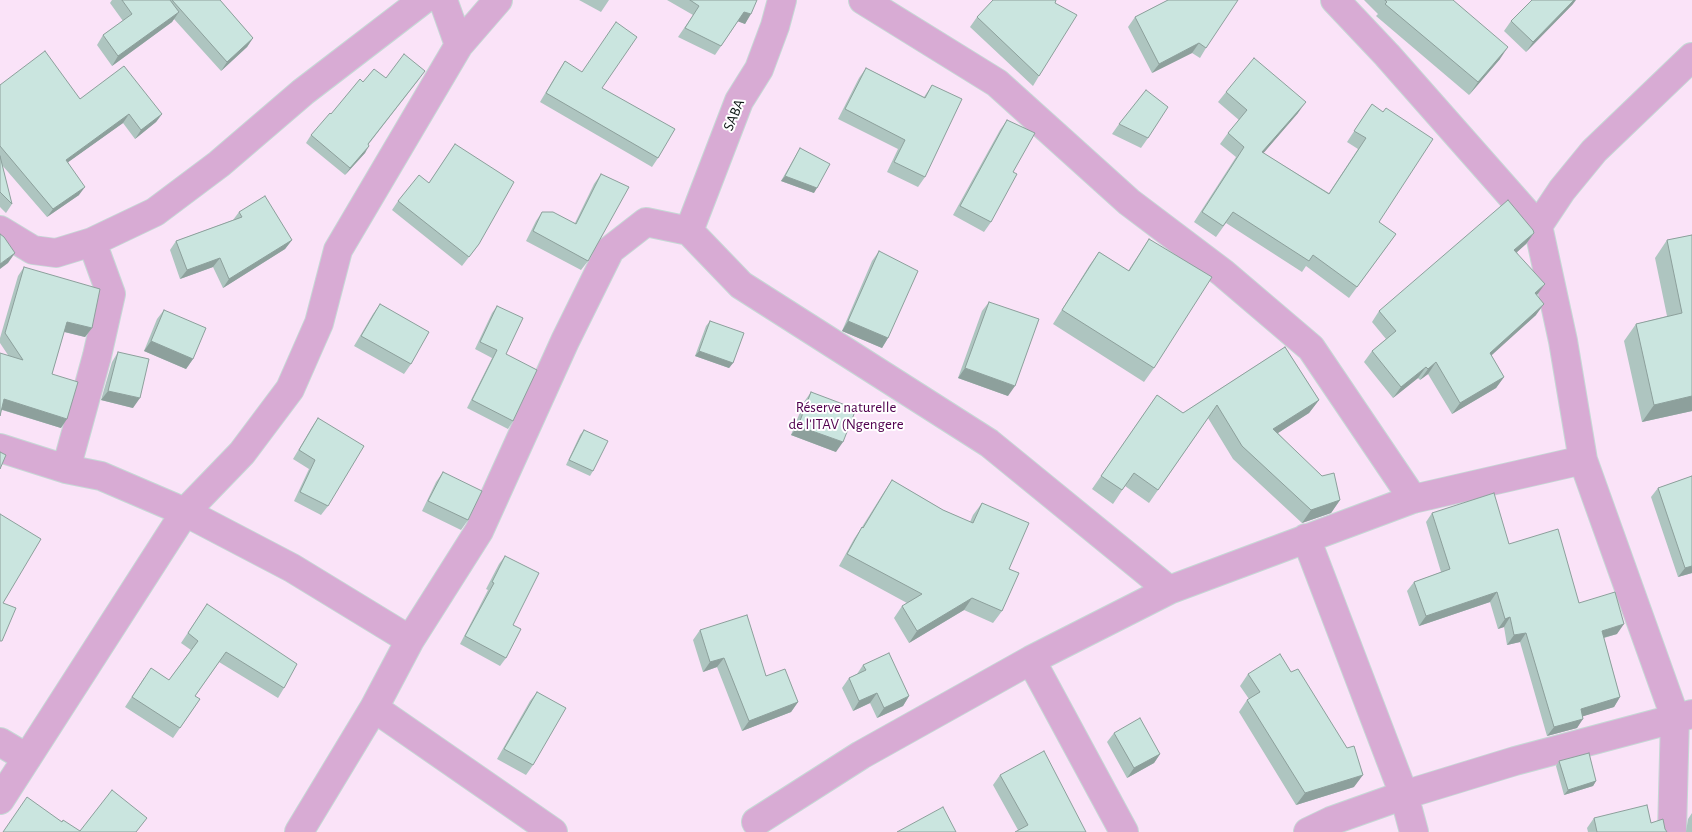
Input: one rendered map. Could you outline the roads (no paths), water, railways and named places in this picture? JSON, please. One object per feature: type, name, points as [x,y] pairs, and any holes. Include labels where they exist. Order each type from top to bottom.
[{"type":"street","points":[[0,230],[33,250],[56,253],[92,242],[155,212],[219,164],[303,92],[423,0]]},
{"type":"street","points":[[443,0],[459,45]]},
{"type":"street","points":[[0,800],[185,512],[242,453],[290,389],[318,323],[338,250],[459,45],[498,0]]},
{"type":"street","name":"SABA","points":[[689,231],[739,100],[759,69],[775,26],[782,0]]},
{"type":"street","points":[[863,0],[996,83],[1129,202],[1223,273],[1311,348],[1412,499]]},
{"type":"street","points":[[1336,0],[1538,226],[1563,340],[1583,460],[1684,716],[1672,832]]},
{"type":"street","points":[[1538,226],[1562,190],[1594,152],[1692,57]]},
{"type":"street","points":[[299,832],[374,708],[410,640],[479,531],[565,341],[610,250],[646,222],[689,231],[742,285],[989,443],[1169,590]]},
{"type":"street","points":[[66,469],[97,356],[111,294],[92,242]]},
{"type":"street","points":[[0,448],[66,469],[101,476],[185,512],[292,568],[410,640]]},
{"type":"street","points":[[756,822],[861,755],[1031,660],[1169,590],[1412,499],[1583,460]]},
{"type":"street","points":[[1306,538],[1404,795],[1414,832]]},
{"type":"street","points":[[1031,660],[1124,832]]},
{"type":"street","points":[[374,708],[553,832]]},
{"type":"street","points":[[1308,832],[1330,821],[1404,795],[1515,761],[1684,716]]},
{"type":"street","points":[[0,742],[27,758]]},
{"type":"park label","name":"Réserve naturelle de l'ITAV (Ngengere","points":[[846,416]]}]
